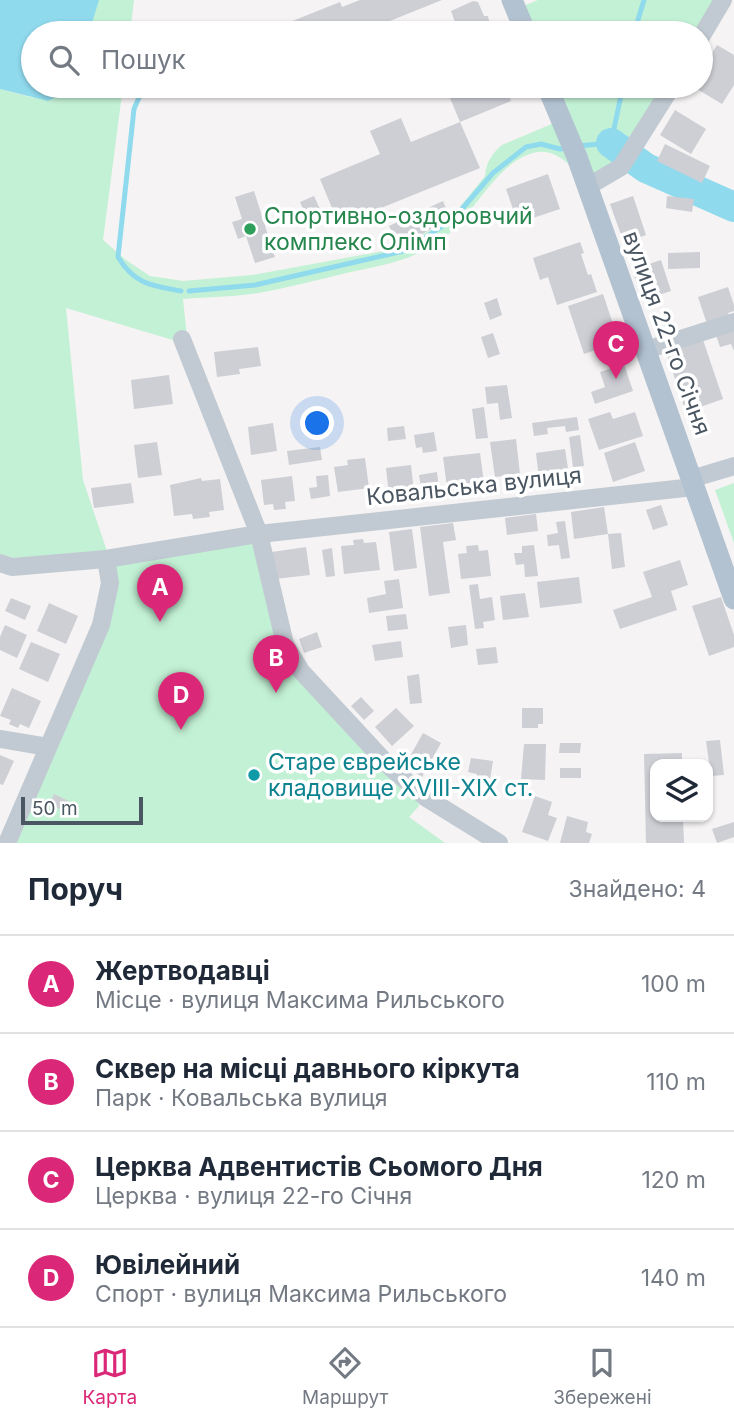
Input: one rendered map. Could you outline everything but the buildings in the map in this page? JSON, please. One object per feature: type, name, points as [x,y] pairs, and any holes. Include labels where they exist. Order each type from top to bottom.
[{"type":"main road","points":[[512,0],[521,21]]},
{"type":"main road","name":"вулиця 22-го Січня","points":[[552,98],[573,148],[734,599]]},
{"type":"street","points":[[711,21],[723,0]]},
{"type":"street","points":[[587,187],[621,167],[665,98]]},
{"type":"street","points":[[646,350],[734,321]]},
{"type":"street","points":[[182,338],[259,534],[285,644],[301,671],[391,768],[425,797],[499,843]]},
{"type":"street","name":"Ковальська вулиця","points":[[0,564],[12,567],[106,559],[259,534],[693,483],[734,466]]},
{"type":"street","points":[[6,843],[101,625],[110,583],[106,559]]},
{"type":"street","points":[[0,739],[48,747]]},
{"type":"green space","points":[[55,0],[134,0],[131,21],[49,21]]},
{"type":"green space","points":[[538,0],[723,0],[709,21],[521,21],[516,9]]},
{"type":"green space","points":[[0,89],[21,95],[21,98],[121,98],[103,240],[150,276],[183,281],[252,275],[400,248],[451,218],[485,176],[490,159],[502,145],[561,120],[552,98],[665,98],[636,146],[587,187],[558,156],[533,153],[507,168],[453,230],[418,253],[384,265],[258,293],[183,299],[187,337],[176,341],[66,308],[83,480],[107,551],[14,558],[0,554]]},
{"type":"green space","points":[[635,155],[734,202],[734,213],[628,164]]},
{"type":"green space","points":[[734,483],[734,543],[715,490]]},
{"type":"green space","points":[[257,539],[283,645],[416,793],[419,806],[409,817],[445,843],[15,843],[105,632],[112,562]]},
{"type":"water","points":[[0,0],[99,0],[93,21],[21,21],[21,94],[0,89]]},
{"type":"waterway","points":[[638,21],[644,0]]},
{"type":"waterway","points":[[139,98],[134,109],[118,257],[131,273],[145,283],[181,291]]},
{"type":"waterway","points":[[577,146],[611,143],[620,98]]},
{"type":"waterway","points":[[611,143],[646,168],[734,207]]},
{"type":"waterway","points":[[189,291],[255,285],[408,250],[455,217],[493,173],[526,147],[541,144],[567,148]]},
{"type":"place","name":"Спортивно-оздоровчий комплекс Олімп","points":[[250,229]]},
{"type":"place","name":"Церква Адвентистів Сьомого Дня","points":[[616,379]]},
{"type":"place","name":"Жертводавці","points":[[160,622]]},
{"type":"place","name":"Сквер на місці давнього кіркута","points":[[276,693]]},
{"type":"place","name":"Ювілейний","points":[[181,730]]},
{"type":"place","name":"Старе єврейське кладовище XVIII-XIX ст.","points":[[254,775]]}]
